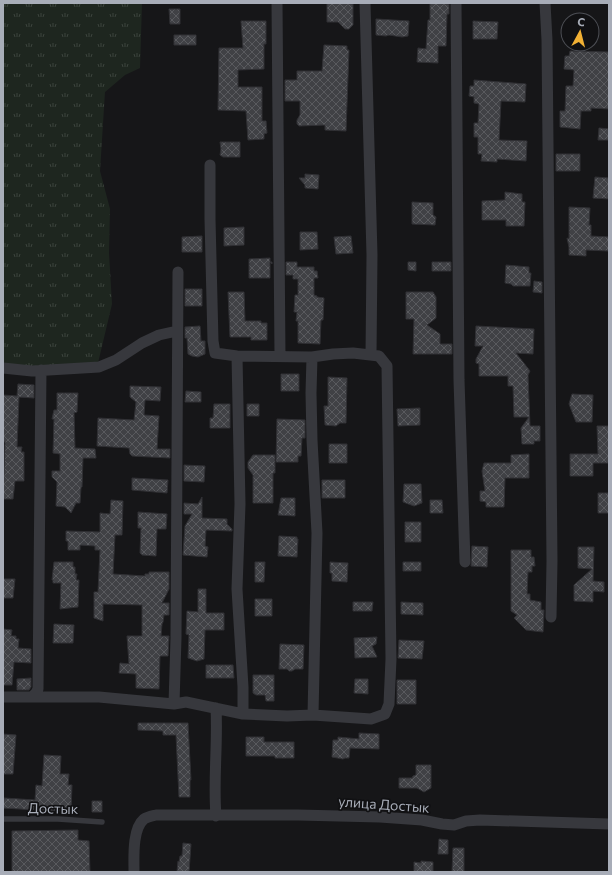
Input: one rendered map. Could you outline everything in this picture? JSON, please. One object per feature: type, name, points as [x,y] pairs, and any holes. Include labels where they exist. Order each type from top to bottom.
[{"type":"street","points":[[277,3],[280,356]]},
{"type":"street","points":[[365,3],[372,255],[371,355]]},
{"type":"street","points":[[456,3],[459,380],[465,562]]},
{"type":"street","points":[[544,3],[547,40],[549,185],[552,561],[551,617]]},
{"type":"street","points":[[3,697],[99,697],[174,704],[186,702],[243,714],[286,716],[313,715],[371,719],[385,714],[389,704],[391,659],[387,366],[379,356],[353,353],[312,356],[237,356],[215,353],[213,341],[210,165]]},
{"type":"street","points":[[174,704],[176,638],[178,272]]},
{"type":"street","points":[[3,368],[32,371],[99,367],[116,360],[142,343],[159,335],[177,331]]},
{"type":"street","points":[[237,356],[240,504],[237,589],[243,688],[243,714]]},
{"type":"street","points":[[312,356],[312,447],[317,533],[313,715]]},
{"type":"street","points":[[32,697],[38,688],[41,370]]},
{"type":"street","points":[[216,708],[217,725],[214,794],[216,816]]},
{"type":"street","name":"улица Достык","points":[[134,872],[136,836],[141,822],[145,818],[156,815],[298,815],[380,817],[422,820],[448,825],[480,820],[609,824]]},
{"type":"lane","name":"Достык","points":[[3,819],[58,819],[102,822]]},
{"type":"green space","points":[[3,3],[142,3],[140,68],[125,75],[105,92],[100,171],[110,209],[109,253],[112,304],[98,363],[3,366]]},
{"type":"building","points":[[327,3],[353,4],[353,25],[349,29],[345,29],[338,22],[327,22]]},
{"type":"building","points":[[430,3],[449,4],[449,14],[447,14],[446,46],[438,46],[438,63],[417,62],[418,48],[426,49],[428,20],[430,20]]},
{"type":"building","points":[[169,9],[180,9],[180,24],[170,24]]},
{"type":"building","points":[[376,19],[409,21],[408,36],[376,35]]},
{"type":"building","points":[[241,21],[266,21],[264,69],[238,70],[238,87],[262,87],[262,121],[266,121],[267,133],[264,134],[264,139],[248,140],[246,111],[218,110],[219,48],[243,48]]},
{"type":"building","points":[[473,21],[498,22],[497,39],[473,39]]},
{"type":"building","points":[[174,35],[196,35],[196,45],[174,45]]},
{"type":"building","points":[[324,45],[347,46],[347,50],[349,50],[346,131],[325,130],[325,125],[299,126],[297,124],[297,120],[300,115],[300,101],[285,101],[285,80],[297,80],[297,71],[322,71]]},
{"type":"building","points":[[570,52],[609,52],[609,109],[591,108],[591,111],[581,111],[580,129],[560,127],[560,111],[565,111],[566,86],[573,86],[574,70],[564,69],[565,56],[569,56]]},
{"type":"building","points":[[474,80],[526,84],[525,102],[501,101],[499,140],[527,141],[526,161],[497,159],[497,162],[481,161],[482,154],[478,154],[478,137],[474,137],[474,123],[478,123],[479,104],[474,103],[474,97],[469,96],[470,86],[474,86]]},
{"type":"building","points":[[599,128],[609,129],[609,140],[598,140]]},
{"type":"building","points":[[220,142],[240,142],[240,157],[223,157],[220,155]]},
{"type":"building","points":[[556,154],[580,154],[580,171],[556,171]]},
{"type":"building","points":[[305,174],[319,175],[318,189],[305,188],[305,185],[299,178],[305,178]]},
{"type":"building","points":[[595,177],[609,178],[609,199],[593,198]]},
{"type":"building","points":[[505,192],[522,194],[522,202],[525,202],[524,226],[506,226],[506,220],[482,220],[482,201],[505,200]]},
{"type":"building","points":[[412,202],[433,203],[433,215],[436,217],[435,225],[412,224]]},
{"type":"building","points":[[569,207],[590,208],[589,225],[591,225],[591,236],[609,237],[609,251],[586,250],[586,256],[569,255],[567,238],[569,239]]},
{"type":"building","points":[[244,227],[244,245],[224,246],[224,228]]},
{"type":"building","points":[[300,232],[317,232],[318,249],[300,250]]},
{"type":"building","points":[[202,236],[202,252],[182,252],[182,237]]},
{"type":"building","points":[[351,236],[353,253],[336,254],[334,237]]},
{"type":"building","points":[[270,258],[270,278],[249,278],[249,259]]},
{"type":"building","points":[[286,262],[297,262],[297,267],[314,267],[314,271],[317,271],[318,278],[314,278],[314,295],[324,298],[320,344],[298,343],[298,321],[296,321],[297,312],[294,312],[295,295],[298,295],[298,279],[293,279],[293,275],[286,275]]},
{"type":"building","points":[[408,262],[416,262],[416,271],[408,270]]},
{"type":"building","points":[[432,262],[451,262],[451,271],[432,271]]},
{"type":"building","points":[[506,265],[529,267],[529,273],[531,273],[530,286],[513,286],[505,283]]},
{"type":"building","points":[[534,281],[542,282],[542,293],[533,292]]},
{"type":"building","points":[[185,289],[202,289],[202,306],[185,306]]},
{"type":"building","points":[[228,292],[244,292],[245,321],[261,321],[261,323],[267,323],[267,340],[251,340],[251,337],[230,337]]},
{"type":"building","points":[[406,292],[433,292],[436,297],[436,318],[427,325],[440,334],[440,344],[452,344],[452,354],[413,354],[414,319],[406,319]]},
{"type":"building","points":[[200,326],[201,341],[205,341],[205,354],[198,357],[188,354],[187,338],[185,338],[185,327]]},
{"type":"building","points":[[476,326],[534,329],[533,354],[516,353],[530,371],[528,375],[530,426],[540,426],[540,441],[534,441],[534,444],[522,444],[521,428],[529,417],[514,417],[513,386],[508,386],[508,376],[479,376],[479,364],[476,363],[476,359],[483,346],[475,346]]},
{"type":"building","points":[[281,374],[299,374],[299,391],[281,391]]},
{"type":"building","points":[[328,377],[347,378],[346,423],[340,423],[336,426],[325,425],[324,406],[328,406]]},
{"type":"building","points":[[18,384],[34,385],[34,398],[19,397],[17,447],[22,447],[21,452],[24,452],[24,481],[15,481],[13,499],[3,499],[5,442],[3,442],[3,395],[17,396]]},
{"type":"building","points":[[130,386],[161,387],[160,401],[145,400],[144,415],[159,416],[157,449],[170,449],[170,458],[132,456],[129,448],[97,446],[98,418],[134,420],[136,402],[130,397]]},
{"type":"building","points":[[186,391],[201,392],[201,402],[185,402]]},
{"type":"building","points":[[57,393],[78,393],[77,412],[74,413],[75,448],[95,449],[96,458],[83,458],[80,503],[76,503],[71,513],[65,507],[56,506],[57,482],[52,477],[52,471],[60,471],[60,454],[53,453],[54,419],[52,419],[54,410],[57,410]]},
{"type":"building","points":[[572,394],[593,395],[592,422],[576,422],[569,404]]},
{"type":"building","points":[[214,404],[230,404],[230,428],[210,428],[210,418],[213,418]]},
{"type":"building","points":[[247,404],[259,404],[259,416],[247,416]]},
{"type":"building","points":[[420,408],[420,425],[398,426],[397,409]]},
{"type":"building","points":[[277,419],[305,420],[305,438],[302,438],[301,456],[298,456],[298,462],[276,462]]},
{"type":"building","points":[[597,426],[609,426],[609,463],[593,463],[593,476],[570,476],[570,454],[598,454]]},
{"type":"building","points":[[329,444],[347,444],[347,463],[329,463]]},
{"type":"building","points":[[529,454],[529,478],[505,478],[504,507],[486,507],[486,502],[480,501],[480,491],[485,491],[482,471],[484,463],[511,463],[511,455]]},
{"type":"building","points":[[253,455],[275,455],[275,473],[273,473],[273,503],[253,503],[253,475],[248,468],[248,462]]},
{"type":"building","points":[[184,465],[205,466],[204,482],[184,481]]},
{"type":"building","points":[[132,478],[168,480],[167,493],[132,490]]},
{"type":"building","points":[[322,480],[345,480],[345,498],[322,498]]},
{"type":"building","points":[[404,484],[421,484],[422,503],[414,506],[403,502]]},
{"type":"building","points":[[598,493],[609,493],[609,513],[598,513]]},
{"type":"building","points":[[202,497],[202,518],[227,519],[227,524],[232,531],[206,530],[205,546],[208,547],[207,557],[183,555],[185,526],[192,514],[184,514],[184,503],[198,504]]},
{"type":"building","points":[[281,498],[295,498],[295,516],[278,515]]},
{"type":"building","points":[[111,500],[123,501],[122,535],[115,535],[113,574],[145,576],[145,574],[149,574],[149,572],[169,572],[169,589],[162,603],[169,603],[169,615],[164,615],[161,636],[169,636],[168,656],[160,656],[159,689],[136,688],[136,674],[119,673],[120,663],[129,664],[127,636],[142,636],[142,605],[103,604],[103,621],[94,618],[94,592],[98,592],[100,550],[95,550],[95,546],[80,545],[80,550],[68,550],[66,531],[100,532],[100,513],[110,514]]},
{"type":"building","points":[[430,500],[442,500],[443,513],[430,513]]},
{"type":"building","points":[[138,512],[167,514],[166,529],[157,529],[156,556],[142,555],[140,553],[141,528],[138,528]]},
{"type":"building","points":[[405,522],[421,522],[421,542],[405,542]]},
{"type":"building","points":[[279,536],[297,537],[297,557],[278,556]]},
{"type":"building","points":[[472,546],[488,547],[487,567],[471,566]]},
{"type":"building","points":[[578,547],[594,547],[593,581],[604,582],[604,592],[593,591],[593,602],[574,601],[574,585],[592,569],[578,568]]},
{"type":"building","points":[[511,550],[531,550],[531,557],[534,557],[535,566],[532,566],[532,572],[528,572],[527,594],[530,594],[530,600],[541,602],[541,610],[544,610],[543,632],[526,630],[514,618],[517,615],[511,611]]},
{"type":"building","points":[[54,562],[73,562],[75,574],[77,574],[76,580],[79,580],[78,607],[60,609],[61,583],[53,583],[52,580]]},
{"type":"building","points":[[255,562],[265,562],[264,582],[255,582]]},
{"type":"building","points":[[330,562],[348,563],[347,582],[332,581]]},
{"type":"building","points":[[403,562],[421,562],[421,571],[403,571]]},
{"type":"building","points":[[3,579],[15,579],[13,598],[3,598]]},
{"type":"building","points":[[198,589],[206,589],[206,613],[224,613],[224,630],[205,630],[204,659],[197,661],[188,658],[189,635],[186,634],[187,611],[198,612]]},
{"type":"building","points":[[255,599],[272,599],[272,616],[255,616]]},
{"type":"building","points":[[353,602],[373,602],[372,611],[353,611]]},
{"type":"building","points":[[401,602],[423,603],[423,615],[401,614]]},
{"type":"building","points":[[54,624],[74,625],[73,643],[53,643]]},
{"type":"building","points":[[3,629],[12,630],[11,636],[16,636],[16,639],[19,639],[18,648],[31,649],[31,663],[14,662],[12,685],[3,685]]},
{"type":"building","points":[[377,637],[376,644],[372,646],[377,657],[355,658],[354,638]]},
{"type":"building","points":[[399,640],[424,641],[422,659],[398,658]]},
{"type":"building","points":[[280,644],[304,645],[303,669],[289,671],[287,669],[279,669]]},
{"type":"building","points":[[206,665],[233,665],[234,678],[206,678]]},
{"type":"building","points":[[253,675],[274,675],[274,701],[266,701],[265,695],[256,695],[253,693]]},
{"type":"building","points":[[31,678],[31,687],[29,690],[17,690],[17,679]]},
{"type":"building","points":[[355,679],[368,679],[368,694],[354,693]]},
{"type":"building","points":[[397,680],[416,680],[416,704],[397,704]]},
{"type":"building","points":[[138,723],[188,723],[191,780],[190,797],[179,797],[176,735],[163,735],[163,731],[138,730]]},
{"type":"building","points":[[359,733],[379,734],[379,749],[350,748],[349,758],[343,759],[332,757],[333,740],[338,740],[338,737],[359,739]]},
{"type":"building","points":[[3,734],[16,735],[13,774],[3,774]]},
{"type":"building","points":[[246,737],[264,737],[264,742],[294,742],[294,758],[275,758],[275,756],[246,756]]},
{"type":"building","points":[[44,755],[61,756],[60,774],[69,774],[68,785],[72,785],[71,812],[3,808],[4,798],[35,800],[36,785],[42,786]]},
{"type":"building","points":[[416,765],[431,765],[431,788],[424,792],[417,788],[399,788],[399,778],[412,778],[416,775]]},
{"type":"building","points":[[92,801],[102,801],[102,812],[92,812]]},
{"type":"building","points":[[78,830],[78,840],[89,841],[90,872],[12,872],[12,831]]},
{"type":"building","points":[[439,839],[448,840],[448,854],[438,854]]},
{"type":"building","points":[[183,843],[191,844],[189,872],[177,872],[178,861],[179,862],[180,856],[182,856]]},
{"type":"building","points":[[453,848],[464,848],[464,872],[452,872]]},
{"type":"building","points":[[421,861],[433,862],[433,872],[414,872],[414,862],[421,863]]}]
